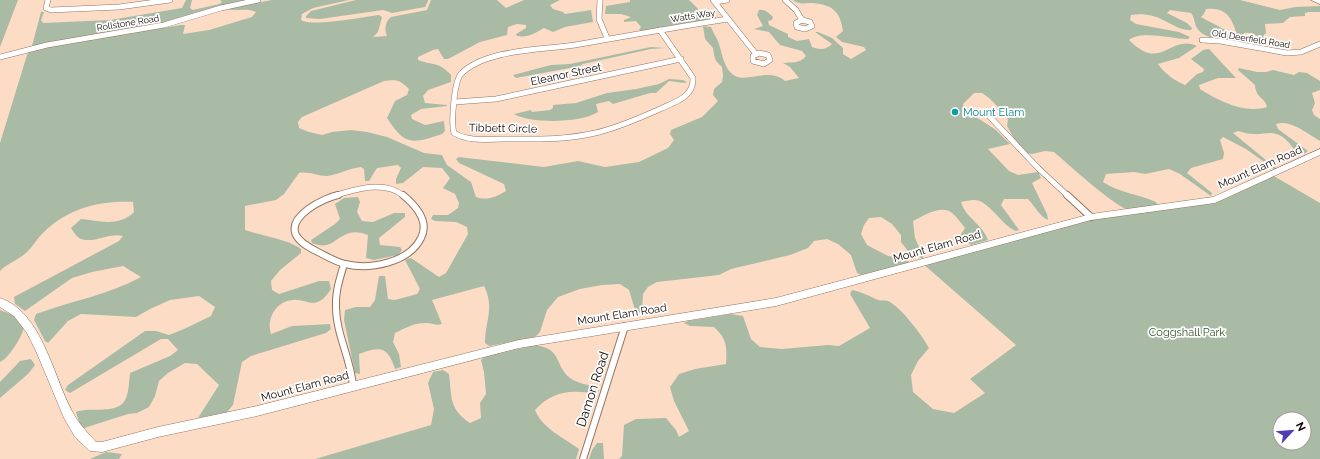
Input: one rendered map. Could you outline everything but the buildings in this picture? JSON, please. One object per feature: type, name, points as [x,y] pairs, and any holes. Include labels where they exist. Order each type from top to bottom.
[{"type":"main road","points":[[1314,0],[1320,2]]},
{"type":"main road","name":"Mount Elam Road","points":[[0,302],[12,308],[25,322],[36,340],[71,419],[83,436],[94,447],[108,446],[162,431],[238,416],[519,344],[732,310],[794,298],[922,263],[984,244],[1091,217],[1215,200],[1320,152]]},
{"type":"street","points":[[48,0],[46,8],[51,10],[119,7],[170,0]]},
{"type":"street","name":"Rollstone Road","points":[[0,57],[51,44],[167,24],[221,8],[255,0]]},
{"type":"street","points":[[600,0],[599,19],[607,38]]},
{"type":"street","points":[[714,1],[727,0]]},
{"type":"street","points":[[785,0],[796,10],[802,20]]},
{"type":"street","points":[[714,1],[756,54]]},
{"type":"street","name":"Watts Way","points":[[660,30],[728,19]]},
{"type":"street","name":"Tibbett Circle","points":[[660,30],[693,78],[694,85],[683,98],[626,124],[606,131],[582,136],[557,139],[464,138],[454,133],[456,85],[459,76],[474,65],[515,52],[566,46],[607,38],[660,30]]},
{"type":"street","name":"Old Deerfield Road","points":[[1202,40],[1220,41],[1287,53],[1299,52],[1320,44]]},
{"type":"street","name":"Eleanor Street","points":[[455,102],[496,99],[680,59]]},
{"type":"street","points":[[990,117],[1038,168],[1091,217]]},
{"type":"street","points":[[366,188],[392,188],[405,196],[424,224],[424,233],[418,244],[403,256],[389,262],[356,266],[344,264],[306,246],[299,241],[295,230],[297,222],[302,214],[315,203],[326,198],[366,188]]},
{"type":"street","points":[[344,264],[337,294],[336,314],[351,371],[353,386]]},
{"type":"street","name":"Damon Road","points":[[583,459],[625,326]]},
{"type":"green space","points":[[0,0],[18,0],[0,47]]},
{"type":"green space","points":[[186,0],[192,0],[190,8],[193,10],[219,4],[222,2],[220,0],[244,1],[179,21],[32,46],[41,12],[44,12],[41,20],[43,23],[110,20],[182,8]]},
{"type":"green space","points":[[272,0],[349,0],[313,8],[302,14],[301,20],[307,22],[326,22],[379,15],[382,17],[378,32],[373,37],[387,36],[387,21],[391,17],[427,10],[431,0],[497,0],[506,8],[524,0],[560,0],[550,5],[553,9],[565,14],[591,10],[593,22],[565,27],[553,32],[544,28],[531,35],[524,36],[517,36],[516,34],[526,28],[526,25],[517,24],[508,27],[507,35],[480,42],[448,59],[444,59],[438,49],[418,57],[418,60],[436,64],[451,75],[451,82],[428,90],[423,96],[425,103],[447,106],[421,109],[411,115],[412,119],[425,125],[444,121],[445,131],[442,134],[416,141],[404,138],[399,134],[387,118],[395,101],[407,95],[409,89],[401,82],[395,80],[384,81],[302,117],[298,122],[299,128],[322,135],[332,132],[351,130],[367,132],[387,137],[424,153],[442,155],[447,165],[471,182],[476,197],[484,199],[491,198],[506,191],[504,184],[459,163],[456,159],[459,157],[544,167],[578,161],[605,167],[639,162],[668,148],[674,140],[670,134],[671,130],[702,117],[718,101],[713,95],[714,89],[722,82],[722,67],[716,61],[713,48],[705,39],[703,26],[711,27],[718,41],[728,70],[736,76],[742,78],[771,75],[785,81],[799,78],[790,67],[783,63],[798,61],[804,59],[806,56],[802,51],[780,45],[769,32],[754,29],[763,26],[757,15],[759,10],[765,11],[773,17],[772,20],[768,21],[769,25],[788,34],[788,37],[797,41],[809,39],[812,47],[817,49],[822,49],[832,44],[815,32],[832,38],[843,48],[843,54],[851,59],[866,50],[864,47],[842,42],[836,37],[843,31],[842,24],[840,18],[830,7],[811,3],[799,3],[793,0],[1240,0],[1280,10],[1295,7],[1320,6],[1320,12],[1309,12],[1305,13],[1305,16],[1290,17],[1283,23],[1265,24],[1266,33],[1263,36],[1267,44],[1262,43],[1255,35],[1247,33],[1244,33],[1243,43],[1240,43],[1230,18],[1221,10],[1214,9],[1206,9],[1201,17],[1224,29],[1234,40],[1229,41],[1207,36],[1197,28],[1191,13],[1170,10],[1167,13],[1187,23],[1192,28],[1191,30],[1181,29],[1158,18],[1147,15],[1131,15],[1130,20],[1136,24],[1179,32],[1190,37],[1188,39],[1149,35],[1134,37],[1129,40],[1140,49],[1150,53],[1158,53],[1179,45],[1187,44],[1197,46],[1179,58],[1158,64],[1163,71],[1185,85],[1197,74],[1203,72],[1204,69],[1191,59],[1203,50],[1209,49],[1236,78],[1218,78],[1199,85],[1200,89],[1223,102],[1241,108],[1258,109],[1267,107],[1257,93],[1255,85],[1238,70],[1239,68],[1257,72],[1273,70],[1294,75],[1299,72],[1307,73],[1320,81],[1320,90],[1312,93],[1315,103],[1312,110],[1314,115],[1320,119],[1320,141],[1293,125],[1281,123],[1276,124],[1278,129],[1308,151],[1304,154],[1297,152],[1285,138],[1274,133],[1251,134],[1238,131],[1233,133],[1277,169],[1274,169],[1246,149],[1223,137],[1220,140],[1224,153],[1223,159],[1191,168],[1187,173],[1212,193],[1211,196],[1180,174],[1169,169],[1145,174],[1134,172],[1106,174],[1103,182],[1109,186],[1156,202],[1158,206],[1130,210],[1114,202],[1054,152],[1045,151],[1032,154],[1026,153],[1018,146],[1007,126],[1008,120],[1005,114],[982,93],[974,93],[963,104],[964,109],[996,130],[1010,144],[988,149],[1009,171],[1018,175],[1038,172],[1041,178],[1032,183],[1047,214],[1048,220],[1040,214],[1028,199],[1004,199],[1001,205],[1019,230],[1016,231],[1005,224],[985,204],[972,200],[961,202],[966,212],[986,235],[988,240],[971,245],[959,237],[965,228],[957,218],[948,211],[938,210],[913,221],[915,238],[923,259],[908,251],[901,242],[901,235],[892,224],[881,217],[869,218],[864,225],[861,234],[867,245],[888,256],[909,261],[908,263],[861,275],[857,273],[851,255],[838,244],[827,239],[814,241],[808,248],[790,255],[731,269],[719,275],[657,282],[648,287],[643,294],[642,312],[636,313],[629,290],[620,284],[602,285],[580,289],[558,297],[547,310],[540,332],[535,337],[489,346],[485,343],[485,335],[489,314],[489,301],[484,286],[432,300],[442,324],[418,324],[395,333],[393,342],[399,354],[401,367],[395,369],[386,352],[378,349],[372,350],[359,354],[360,374],[355,373],[344,320],[345,310],[356,307],[370,307],[375,300],[379,276],[385,276],[388,299],[395,300],[417,294],[420,289],[405,260],[411,258],[439,277],[446,273],[468,234],[467,227],[456,222],[435,221],[431,219],[433,215],[448,215],[458,208],[459,203],[455,194],[443,188],[450,178],[442,168],[423,167],[403,183],[396,184],[396,179],[401,168],[398,165],[377,168],[369,181],[365,181],[364,169],[361,167],[327,176],[299,173],[284,194],[276,200],[245,206],[245,230],[283,240],[301,249],[301,253],[280,270],[271,281],[272,290],[279,294],[319,281],[329,281],[331,289],[324,298],[314,303],[296,300],[287,301],[277,307],[271,317],[271,334],[292,326],[330,324],[331,329],[326,333],[251,356],[242,362],[233,405],[227,412],[198,418],[219,385],[197,364],[185,363],[168,373],[159,381],[155,396],[149,407],[137,413],[128,414],[81,429],[76,412],[82,410],[111,409],[122,404],[126,398],[130,373],[170,356],[178,350],[168,339],[161,339],[70,393],[65,390],[68,385],[145,331],[156,331],[169,335],[211,316],[215,307],[199,296],[170,300],[136,317],[81,314],[68,321],[48,343],[45,341],[34,320],[36,314],[116,289],[141,277],[123,266],[92,272],[72,278],[25,311],[15,304],[14,297],[119,241],[123,236],[117,235],[90,240],[79,238],[71,228],[81,219],[109,222],[122,220],[134,212],[133,202],[121,202],[96,205],[74,212],[53,224],[42,234],[26,253],[0,271],[0,143],[27,55],[29,52],[48,47],[181,25],[185,25],[183,34],[209,30],[252,17],[256,12],[226,9]]},
{"type":"green space","points":[[356,0],[428,1],[425,7],[392,13],[383,10],[320,19],[306,18],[311,11]]},
{"type":"green space","points":[[630,0],[689,0],[702,15],[716,18],[641,31],[639,30],[641,27],[636,21],[624,22],[624,20],[631,17],[621,14],[605,14],[606,6],[630,2]]},
{"type":"green space","points":[[651,47],[665,48],[651,49],[583,64],[577,68],[582,77],[578,77],[575,70],[570,68],[516,78],[513,75],[551,65],[570,64]]},
{"type":"green space","points":[[669,79],[683,80],[687,82],[669,81],[656,93],[650,93],[613,104],[609,101],[596,104],[598,112],[590,116],[568,120],[544,121],[514,114],[531,110],[532,112],[550,110],[553,108],[553,105],[576,103],[607,93],[659,84]]},
{"type":"green space","name":"Coggshall Park","points":[[1272,175],[1320,203],[1320,459],[619,459],[622,456],[624,425],[636,419],[666,418],[676,430],[679,437],[689,431],[674,401],[670,387],[679,374],[695,369],[726,364],[724,339],[714,327],[690,326],[684,323],[688,321],[731,314],[743,316],[751,339],[760,347],[782,349],[828,345],[839,346],[870,328],[850,294],[852,290],[878,300],[888,301],[905,315],[929,348],[918,361],[911,375],[913,392],[933,409],[954,413],[985,393],[970,379],[1016,345],[922,263],[1091,217],[1215,200]]},
{"type":"green space","points":[[358,197],[360,202],[357,212],[362,221],[373,222],[394,213],[405,213],[405,217],[379,238],[380,245],[400,247],[402,250],[398,255],[374,260],[366,258],[368,235],[358,232],[344,235],[327,245],[312,243],[311,240],[340,219],[335,204],[344,198]]},
{"type":"green space","points":[[0,310],[13,315],[24,327],[15,347],[4,360],[0,362]]},
{"type":"green space","points":[[535,345],[550,350],[570,378],[579,383],[596,387],[599,391],[596,394],[587,392],[570,392],[555,395],[535,410],[548,428],[579,449],[576,459],[315,459],[431,425],[434,409],[428,383],[433,372],[443,370],[449,374],[451,396],[455,408],[463,418],[470,423],[481,418],[480,403],[486,394],[484,372],[481,360],[484,357]]},
{"type":"green space","points":[[31,359],[35,365],[28,374],[0,398],[0,382],[20,361]]},
{"type":"green space","points":[[597,443],[603,443],[604,459],[589,459],[592,450]]},
{"type":"green space","points":[[106,452],[122,454],[119,459],[90,459]]},
{"type":"place","name":"Mount Elam","points":[[955,112]]}]
